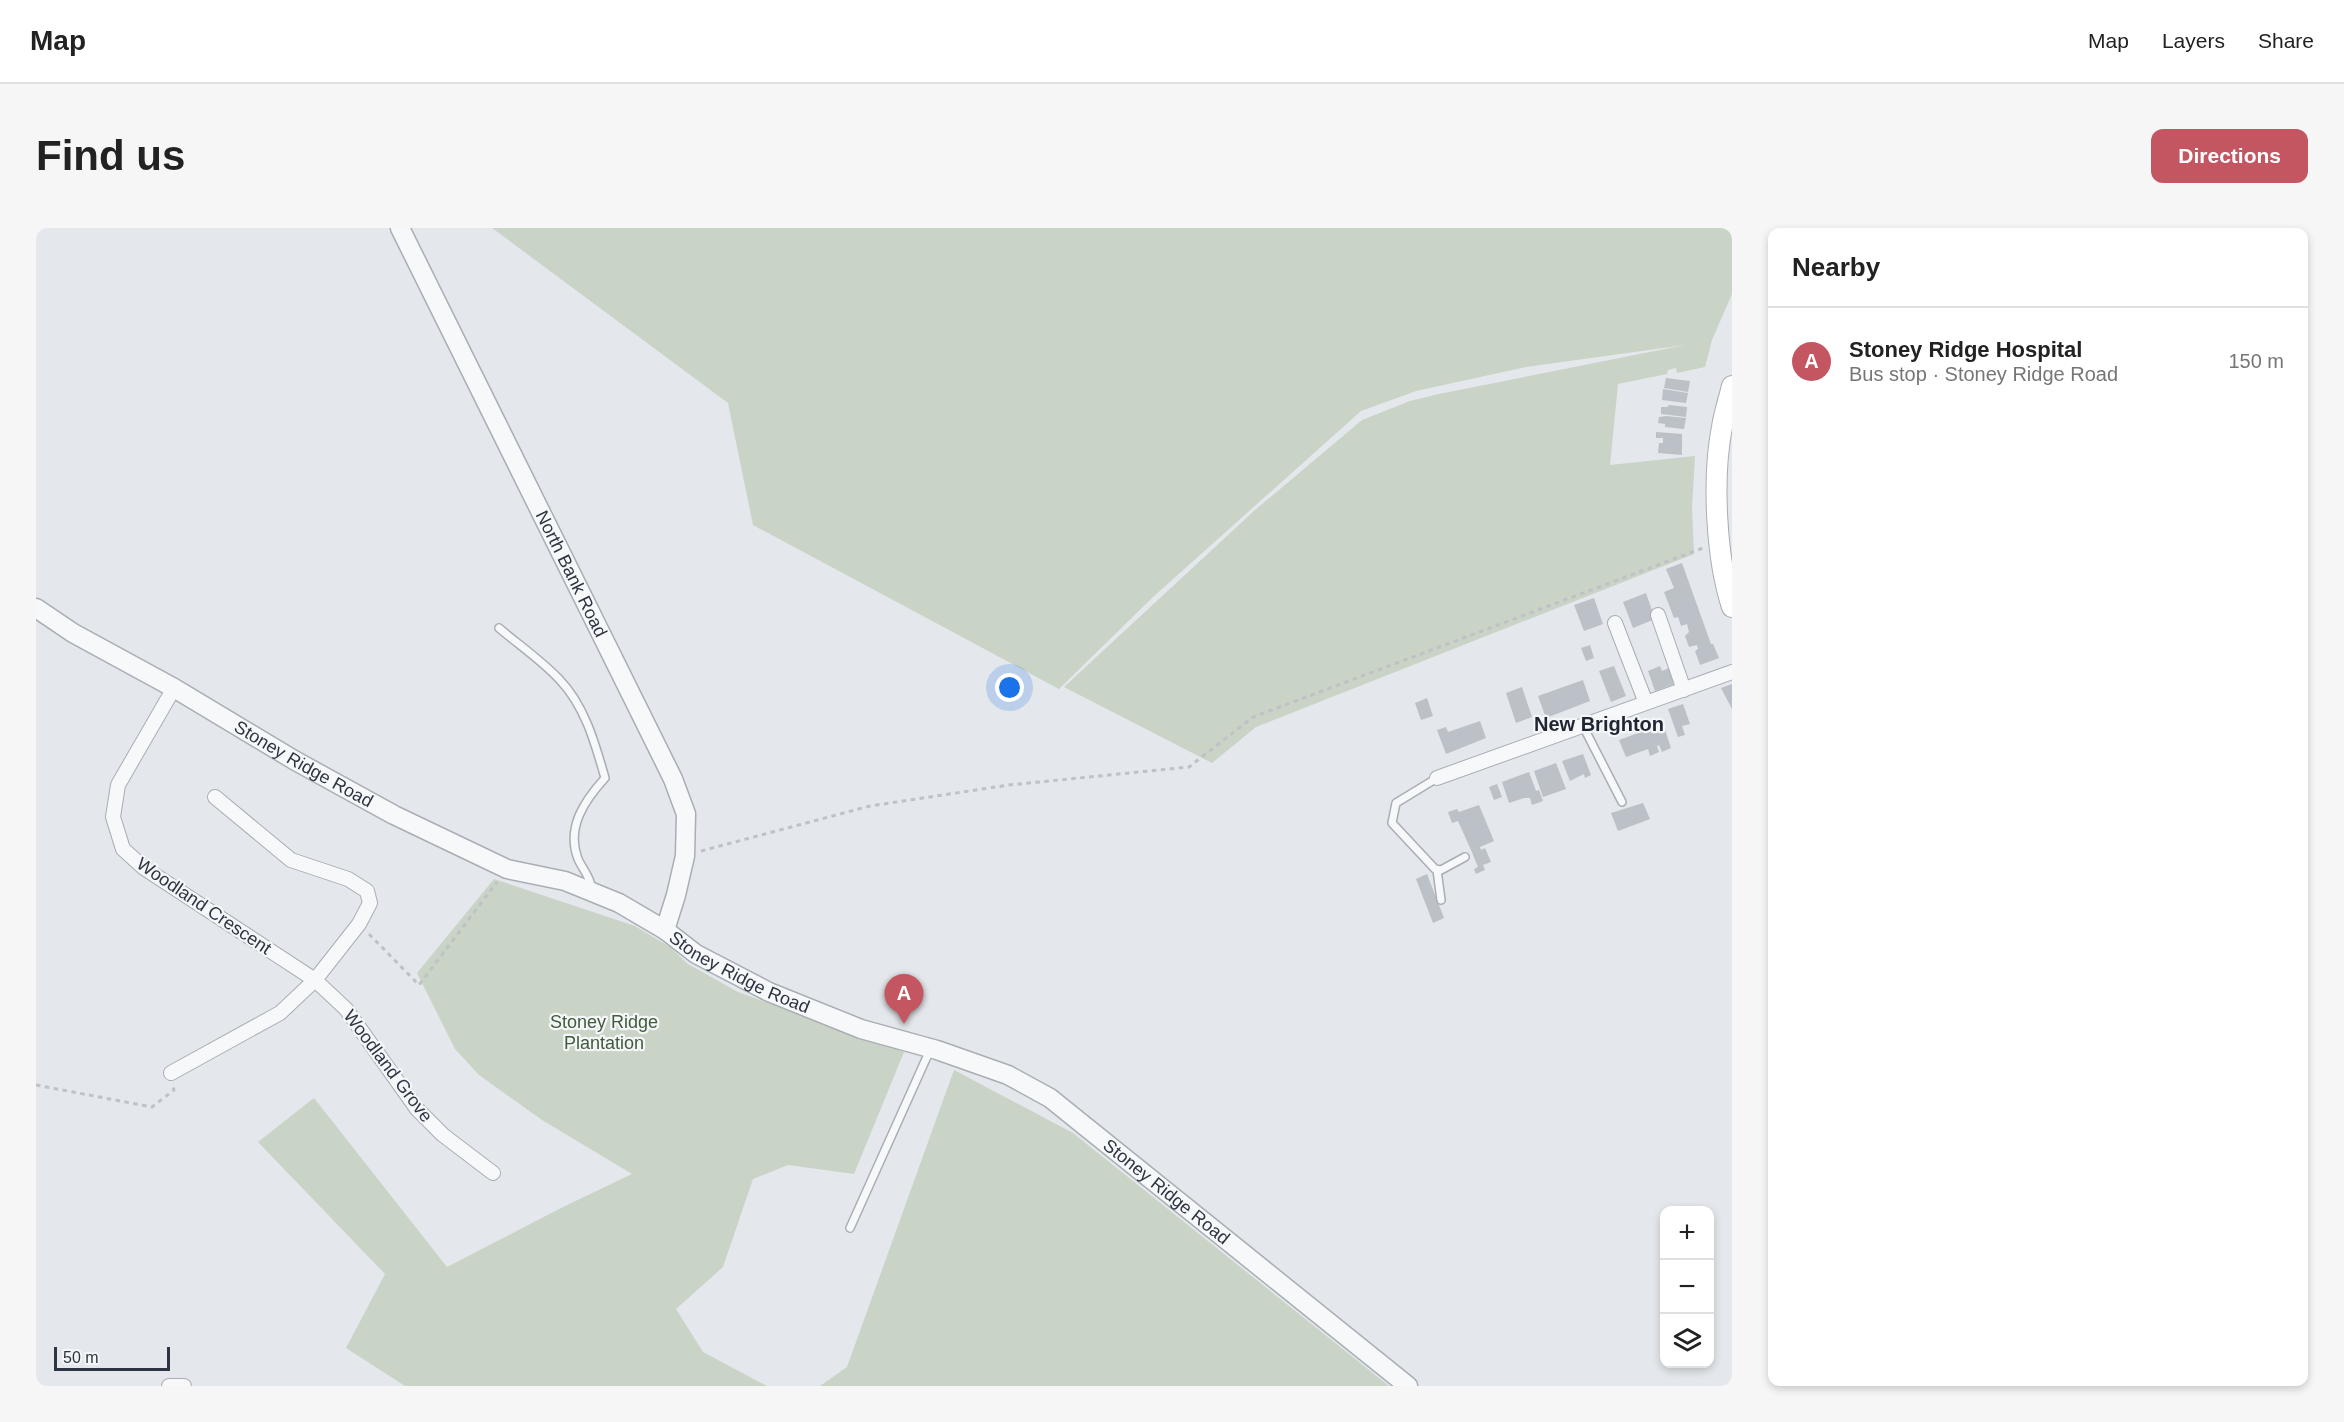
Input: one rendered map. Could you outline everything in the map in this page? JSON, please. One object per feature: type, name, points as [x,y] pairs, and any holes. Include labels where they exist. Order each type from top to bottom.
[{"type":"main road","points":[[1732,386],[1721,428],[1716,508],[1726,590],[1732,607]]},
{"type":"street","name":"North Bank Road","points":[[400,228],[673,779],[686,814],[684,856],[676,895],[665,930]]},
{"type":"street","name":"Stoney Ridge Road","points":[[36,609],[73,633],[174,688],[294,760],[374,804],[507,869],[565,881],[620,903],[665,930],[696,954],[769,992],[861,1029],[931,1048],[1008,1075],[1050,1098],[1408,1386]]},
{"type":"street","points":[[1658,615],[1684,690]]},
{"type":"street","points":[[1616,623],[1646,703]]},
{"type":"street","points":[[1437,778],[1732,672]]},
{"type":"street","name":"Woodland Crescent","points":[[174,688],[118,785],[113,817],[123,849],[144,868],[315,980]]},
{"type":"street","points":[[171,1073],[280,1013],[315,980],[359,924],[370,903],[367,891],[348,879],[291,860],[215,797]]},
{"type":"street","name":"Woodland Grove","points":[[315,980],[346,1009],[417,1109],[443,1136],[493,1173]]},
{"type":"street","points":[[169,1386],[184,1386]]},
{"type":"lane","points":[[499,628],[559,679],[577,703],[588,724],[605,778],[591,794],[580,812],[575,828],[575,850],[580,863],[591,879],[592,892]]},
{"type":"lane","points":[[1583,726],[1622,802]]},
{"type":"lane","points":[[1437,778],[1396,803],[1392,824],[1431,867],[1437,870]]},
{"type":"lane","points":[[1437,870],[1465,857]]},
{"type":"lane","points":[[1437,870],[1441,900]]},
{"type":"lane","points":[[850,1228],[931,1048]]},
{"type":"path","points":[[684,856],[870,806],[1009,785],[1189,767],[1253,717],[1720,541]]},
{"type":"path","points":[[359,924],[419,985],[507,869]]},
{"type":"path","points":[[36,1085],[152,1107],[174,1090],[171,1073]]},
{"type":"green space","points":[[492,228],[1732,228],[1732,294],[1712,340],[1705,367],[1677,373],[1676,368],[1668,370],[1667,374],[1618,384],[1610,465],[1695,456],[1692,507],[1694,554],[1256,727],[1212,763],[1064,687],[1255,510],[1362,420],[1410,401],[1439,394],[1685,345],[1526,367],[1416,391],[1361,411],[1153,597],[1059,689],[753,525],[728,403]]},
{"type":"green space","name":"Stoney Ridge Plantation","points":[[494,879],[635,926],[670,947],[688,964],[738,992],[904,1052],[854,1174],[788,1165],[753,1179],[723,1267],[676,1309],[703,1352],[767,1386],[405,1386],[346,1348],[385,1274],[258,1142],[314,1098],[447,1267],[632,1174],[542,1120],[479,1075],[455,1049],[417,973]]},
{"type":"green space","points":[[954,1070],[1073,1133],[1389,1386],[820,1386],[847,1367]]},
{"type":"building","points":[[1666,378],[1690,381],[1688,392],[1664,388]]},
{"type":"building","points":[[1663,389],[1688,393],[1686,403],[1662,400]]},
{"type":"building","points":[[1669,405],[1687,407],[1686,417],[1661,414],[1661,407]]},
{"type":"building","points":[[1659,417],[1686,418],[1684,429],[1665,427],[1665,424],[1658,423]]},
{"type":"building","points":[[1656,432],[1682,434],[1682,455],[1658,453],[1659,443],[1663,443],[1663,438],[1656,438]]},
{"type":"building","points":[[1682,563],[1711,644],[1719,658],[1700,665],[1695,651],[1698,649],[1697,645],[1689,647],[1685,636],[1689,632],[1687,624],[1681,626],[1678,617],[1674,618],[1664,592],[1674,588],[1666,569]]},
{"type":"building","points":[[1646,593],[1655,619],[1633,628],[1623,602]]},
{"type":"building","points":[[1594,598],[1603,624],[1584,631],[1574,605]]},
{"type":"building","points":[[1590,645],[1594,658],[1586,661],[1581,648]]},
{"type":"building","points":[[1614,666],[1626,696],[1611,702],[1599,671]]},
{"type":"building","points":[[1660,666],[1662,671],[1671,667],[1677,683],[1655,691],[1648,671]]},
{"type":"building","points":[[1583,680],[1590,701],[1546,718],[1538,696]]},
{"type":"building","points":[[1732,684],[1732,709],[1721,688]]},
{"type":"building","points":[[1522,687],[1532,717],[1516,723],[1506,693]]},
{"type":"building","points":[[1427,698],[1433,716],[1421,720],[1415,703]]},
{"type":"building","points":[[1683,704],[1690,724],[1682,726],[1685,735],[1678,737],[1668,709]]},
{"type":"building","points":[[1480,721],[1486,738],[1446,754],[1437,730],[1446,727],[1448,732]]},
{"type":"building","points":[[1663,724],[1671,748],[1662,752],[1659,745],[1657,746],[1659,752],[1650,756],[1648,749],[1626,757],[1619,740]]},
{"type":"building","points":[[1583,754],[1591,775],[1585,778],[1584,774],[1570,781],[1562,761]]},
{"type":"building","points":[[1556,763],[1566,789],[1543,797],[1534,771]]},
{"type":"building","points":[[1529,772],[1536,791],[1539,790],[1543,801],[1532,805],[1530,798],[1524,798],[1509,803],[1502,782]]},
{"type":"building","points":[[1497,784],[1502,797],[1494,800],[1489,787]]},
{"type":"building","points":[[1643,803],[1650,819],[1618,831],[1611,813]]},
{"type":"building","points":[[1479,805],[1494,841],[1480,847],[1481,850],[1485,848],[1491,862],[1483,865],[1485,870],[1476,874],[1474,869],[1478,867],[1458,821],[1452,823],[1448,812],[1457,809],[1459,812]]},
{"type":"building","points":[[1427,874],[1444,918],[1433,923],[1416,879]]},
{"type":"place","name":"Stoney Ridge Hospital","points":[[904,1024]]},
{"type":"district","name":"New Brighton","points":[[1599,724]]}]
